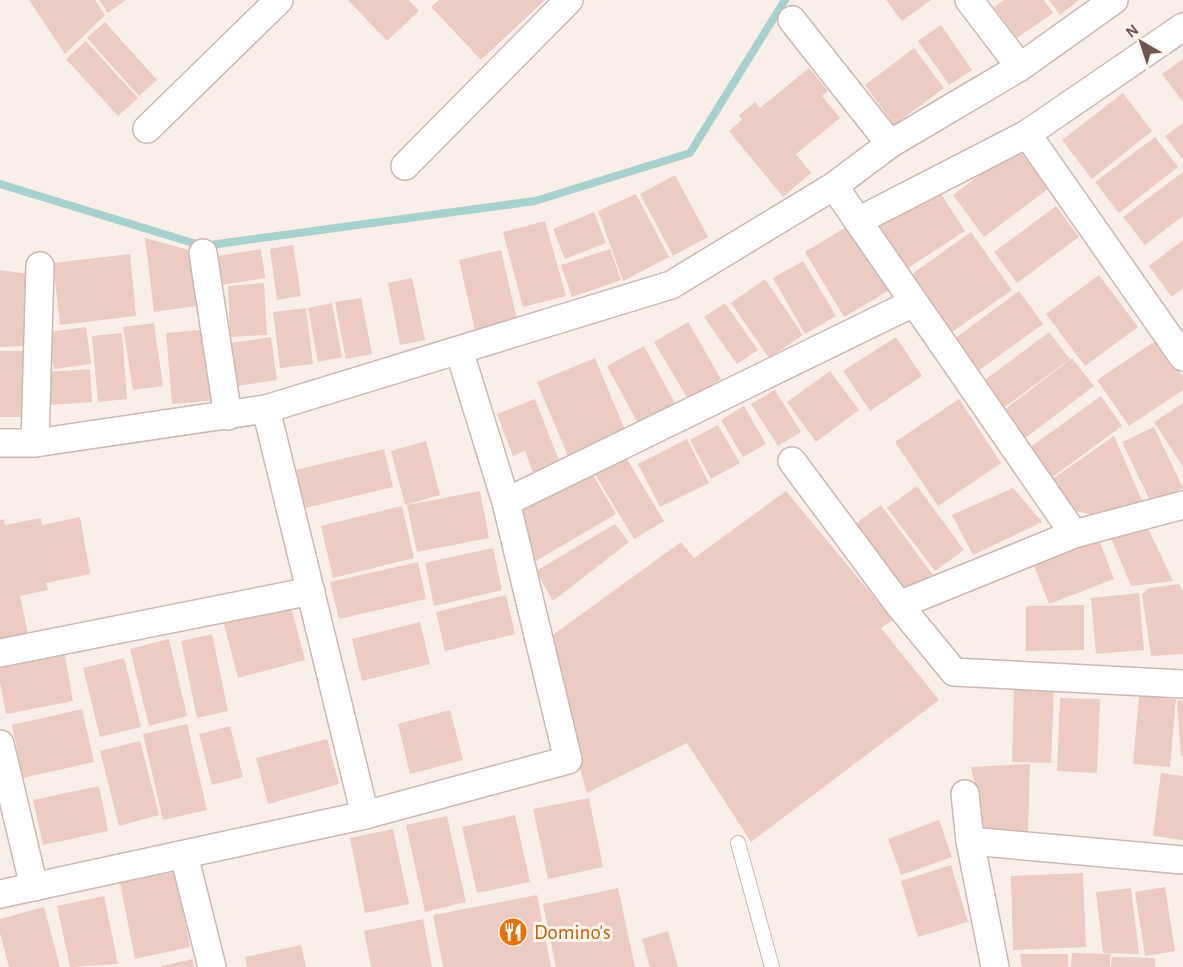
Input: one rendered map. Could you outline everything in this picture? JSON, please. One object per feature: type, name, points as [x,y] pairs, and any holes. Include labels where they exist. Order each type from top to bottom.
[{"type":"street","points":[[147,129],[279,0]]},
{"type":"street","points":[[405,166],[569,0]]},
{"type":"street","points":[[969,0],[1020,67]]},
{"type":"street","points":[[0,443],[35,443],[266,409],[671,285],[834,186],[890,144],[1020,67],[1114,0]]},
{"type":"street","points":[[792,20],[890,144]]},
{"type":"street","points":[[858,221],[1027,134],[1183,27]]},
{"type":"street","points":[[1027,134],[1183,357]]},
{"type":"street","points":[[834,186],[1074,534]]},
{"type":"street","points":[[203,253],[228,416]]},
{"type":"street","points":[[35,443],[40,266]]},
{"type":"street","points":[[506,502],[913,303]]},
{"type":"street","points":[[0,894],[365,814],[568,760],[506,502],[459,350]]},
{"type":"street","points":[[266,409],[365,814]]},
{"type":"street","points":[[792,461],[899,605],[954,672],[1183,684]]},
{"type":"street","points":[[899,605],[1074,534],[1181,513]]},
{"type":"street","points":[[0,653],[311,591]]},
{"type":"street","points":[[0,744],[34,886]]},
{"type":"street","points":[[965,794],[970,842],[995,967]]},
{"type":"street","points":[[970,842],[1183,860]]},
{"type":"street","points":[[184,855],[212,967]]},
{"type":"lane","points":[[738,843],[772,967]]},
{"type":"building","points":[[29,0],[95,0],[105,15],[65,54]]},
{"type":"building","points":[[99,0],[126,0],[108,13]]},
{"type":"building","points":[[348,0],[409,0],[419,11],[387,41]]},
{"type":"building","points":[[439,0],[545,0],[481,60],[431,7]]},
{"type":"building","points":[[886,0],[931,0],[902,21]]},
{"type":"building","points":[[1004,0],[1044,0],[1053,13],[1017,38],[994,7]]},
{"type":"building","points":[[1049,0],[1079,0],[1060,15]]},
{"type":"building","points":[[105,22],[157,80],[139,96],[87,38]]},
{"type":"building","points":[[941,25],[972,70],[949,85],[918,41]]},
{"type":"building","points":[[86,41],[138,98],[118,116],[66,59]]},
{"type":"building","points":[[914,48],[944,88],[894,125],[865,85]]},
{"type":"building","points":[[1183,59],[1183,102],[1162,74]]},
{"type":"building","points":[[809,68],[828,91],[822,96],[840,118],[796,154],[811,173],[783,197],[729,131],[742,120],[739,115],[755,102],[760,108]]},
{"type":"building","points":[[1123,93],[1152,131],[1092,179],[1062,140]]},
{"type":"building","points":[[1183,123],[1183,160],[1165,136]]},
{"type":"building","points":[[1155,137],[1178,167],[1119,213],[1095,182]]},
{"type":"building","points":[[1017,147],[1048,189],[984,237],[953,195]]},
{"type":"building","points":[[1183,172],[1183,216],[1145,245],[1123,217]]},
{"type":"building","points":[[675,175],[708,237],[673,256],[640,194]]},
{"type":"building","points":[[937,188],[965,231],[905,270],[877,226]]},
{"type":"building","points":[[636,194],[669,257],[623,281],[598,211]]},
{"type":"building","points":[[1056,206],[1079,237],[1017,283],[994,252]]},
{"type":"building","points":[[594,212],[606,243],[565,259],[553,229]]},
{"type":"building","points":[[545,221],[566,296],[523,307],[503,232]]},
{"type":"building","points":[[851,224],[890,290],[844,317],[805,252]]},
{"type":"building","points":[[971,232],[1012,290],[952,332],[912,274]]},
{"type":"building","points":[[145,238],[196,252],[205,305],[154,312]]},
{"type":"building","points":[[1183,240],[1183,288],[1172,297],[1149,266]]},
{"type":"building","points":[[293,245],[301,296],[277,300],[270,249]]},
{"type":"building","points":[[261,249],[265,278],[222,285],[218,256]]},
{"type":"building","points":[[610,249],[621,280],[572,297],[561,265]]},
{"type":"building","points":[[501,250],[517,320],[475,330],[459,260]]},
{"type":"building","points":[[130,254],[136,316],[60,325],[53,263]]},
{"type":"building","points":[[803,261],[836,316],[805,334],[773,278]]},
{"type":"building","points":[[0,270],[29,274],[27,346],[0,347]]},
{"type":"building","points":[[1099,275],[1138,327],[1085,366],[1046,314]]},
{"type":"building","points":[[412,278],[425,340],[400,345],[388,283]]},
{"type":"building","points":[[765,279],[803,335],[769,358],[731,303]]},
{"type":"building","points":[[264,283],[267,335],[230,337],[228,286]]},
{"type":"building","points":[[1019,291],[1043,324],[978,371],[954,339]]},
{"type":"building","points":[[361,298],[372,354],[346,359],[335,302]]},
{"type":"building","points":[[332,303],[342,357],[318,362],[308,308]]},
{"type":"building","points":[[725,303],[758,350],[737,364],[704,317]]},
{"type":"building","points":[[306,308],[313,364],[280,368],[273,312]]},
{"type":"building","points":[[688,322],[721,379],[688,399],[654,342]]},
{"type":"building","points":[[154,323],[163,386],[133,390],[123,327]]},
{"type":"building","points":[[86,327],[91,364],[54,369],[48,332]]},
{"type":"building","points":[[211,329],[217,400],[172,404],[166,333]]},
{"type":"building","points":[[1049,332],[1070,359],[1002,409],[982,382]]},
{"type":"building","points":[[122,333],[127,399],[98,402],[92,336]]},
{"type":"building","points":[[271,337],[277,380],[237,386],[230,343]]},
{"type":"building","points":[[896,337],[922,376],[870,411],[843,371]]},
{"type":"building","points":[[1157,340],[1183,377],[1183,390],[1129,426],[1097,380]]},
{"type":"building","points":[[644,346],[677,407],[640,427],[607,366]]},
{"type":"building","points":[[0,351],[26,351],[27,417],[0,417]]},
{"type":"building","points":[[595,358],[626,432],[568,456],[537,382]]},
{"type":"building","points":[[1072,358],[1094,386],[1024,439],[1003,411]]},
{"type":"building","points":[[90,369],[92,402],[50,405],[48,372]]},
{"type":"building","points":[[830,371],[859,410],[816,442],[787,402]]},
{"type":"building","points":[[775,390],[801,432],[778,446],[751,404]]},
{"type":"building","points":[[1101,396],[1122,426],[1051,478],[1029,448]]},
{"type":"building","points":[[535,399],[560,463],[533,473],[525,451],[513,456],[497,414]]},
{"type":"building","points":[[959,399],[1001,463],[938,506],[895,442]]},
{"type":"building","points":[[1183,403],[1183,467],[1154,422]]},
{"type":"building","points":[[744,406],[766,444],[743,457],[721,420]]},
{"type":"building","points":[[718,425],[740,463],[711,479],[690,440]]},
{"type":"building","points":[[1154,427],[1183,488],[1151,503],[1122,442]]},
{"type":"building","points":[[1114,436],[1144,505],[1116,519],[1070,510],[1051,480]]},
{"type":"building","points":[[687,439],[709,483],[660,507],[638,464]]},
{"type":"building","points":[[426,441],[440,495],[405,505],[391,451]]},
{"type":"building","points":[[384,449],[393,487],[305,508],[295,470]]},
{"type":"building","points":[[625,456],[664,521],[634,539],[595,474]]},
{"type":"building","points":[[591,472],[616,514],[536,561],[517,510]]},
{"type":"building","points":[[917,486],[964,550],[935,571],[887,508]]},
{"type":"building","points":[[1013,488],[1042,522],[973,555],[952,515]]},
{"type":"building","points":[[480,491],[489,538],[417,552],[407,505]]},
{"type":"building","points":[[786,491],[893,620],[881,628],[939,700],[751,842],[687,743],[587,793],[543,642],[681,542],[694,558]]},
{"type":"building","points":[[881,505],[936,579],[911,598],[855,524]]},
{"type":"building","points":[[402,506],[414,558],[333,578],[321,526]]},
{"type":"building","points":[[80,517],[90,574],[46,583],[48,590],[20,596],[28,634],[0,640],[0,520],[4,519],[5,525],[41,518],[42,525]]},
{"type":"building","points":[[1144,520],[1173,581],[1131,586],[1110,536]]},
{"type":"building","points":[[615,524],[629,542],[553,601],[536,571]]},
{"type":"building","points":[[1098,537],[1114,579],[1049,604],[1033,563]]},
{"type":"building","points":[[493,548],[502,590],[434,606],[425,563]]},
{"type":"building","points":[[418,562],[426,599],[339,619],[330,582]]},
{"type":"building","points":[[1179,584],[1183,592],[1183,654],[1151,656],[1142,594],[1149,588]]},
{"type":"building","points":[[1139,593],[1144,650],[1096,654],[1091,598]]},
{"type":"building","points":[[506,595],[515,634],[445,651],[436,612]]},
{"type":"building","points":[[290,603],[305,660],[238,678],[223,620]]},
{"type":"building","points":[[1084,605],[1084,650],[1026,651],[1026,606]]},
{"type":"building","points":[[420,622],[430,664],[362,681],[352,639]]},
{"type":"building","points":[[212,634],[228,711],[197,718],[181,641]]},
{"type":"building","points":[[169,639],[187,716],[149,726],[130,649]]},
{"type":"building","points":[[64,650],[73,701],[6,714],[0,682],[0,662]]},
{"type":"building","points":[[124,658],[141,727],[100,737],[83,668]]},
{"type":"building","points":[[1014,686],[1054,687],[1051,763],[1012,762]]},
{"type":"building","points":[[1139,696],[1176,699],[1170,767],[1133,764]]},
{"type":"building","points":[[1060,698],[1100,699],[1097,773],[1057,771]]},
{"type":"building","points":[[1183,700],[1183,756],[1181,756],[1177,701]]},
{"type":"building","points":[[82,709],[94,762],[23,778],[12,725]]},
{"type":"building","points":[[450,710],[463,760],[410,774],[398,724]]},
{"type":"building","points":[[187,724],[207,810],[163,820],[143,734]]},
{"type":"building","points":[[230,726],[243,777],[212,785],[199,734]]},
{"type":"building","points":[[327,739],[339,784],[268,804],[256,758]]},
{"type":"building","points":[[140,741],[159,815],[119,826],[100,751]]},
{"type":"building","points":[[1030,764],[1028,834],[985,832],[971,767]]},
{"type":"building","points":[[1161,773],[1183,776],[1183,840],[1153,836]]},
{"type":"building","points":[[99,786],[108,831],[43,845],[33,800]]},
{"type":"building","points":[[589,798],[603,867],[548,879],[533,809]]},
{"type":"building","points":[[515,815],[530,882],[477,893],[462,827]]},
{"type":"building","points":[[447,816],[466,902],[425,912],[406,825]]},
{"type":"building","points":[[939,820],[952,857],[901,875],[888,839]]},
{"type":"building","points":[[393,829],[409,904],[365,913],[350,838]]},
{"type":"building","points":[[951,865],[968,922],[918,937],[901,881]]},
{"type":"building","points":[[175,872],[190,947],[135,959],[120,883]]},
{"type":"building","points":[[1083,873],[1086,947],[1013,950],[1011,876]]},
{"type":"building","points":[[1165,887],[1175,951],[1145,956],[1135,892]]},
{"type":"building","points":[[618,888],[635,967],[556,967],[543,904]]},
{"type":"building","points":[[1131,888],[1139,954],[1103,953],[1096,892]]},
{"type":"building","points":[[537,895],[551,967],[443,967],[433,915]]},
{"type":"building","points":[[104,896],[118,964],[70,967],[57,906]]},
{"type":"building","points":[[44,907],[60,967],[9,967],[0,933],[0,919]]},
{"type":"building","points":[[423,919],[432,967],[371,967],[364,931]]},
{"type":"building","points":[[668,931],[678,967],[650,967],[642,939]]},
{"type":"building","points":[[301,945],[306,967],[247,967],[245,957]]},
{"type":"building","points":[[1072,953],[1110,954],[1110,967],[1071,967]]},
{"type":"building","points":[[1020,954],[1068,954],[1068,967],[1022,967]]},
{"type":"building","points":[[1112,957],[1155,958],[1155,967],[1111,967]]},
{"type":"building","points":[[193,959],[194,967],[161,967],[161,966]]},
{"type":"waterway","points":[[0,184],[203,246],[535,201],[690,153],[785,0]]},
{"type":"place","name":"Domino's","points":[[513,932]]}]
